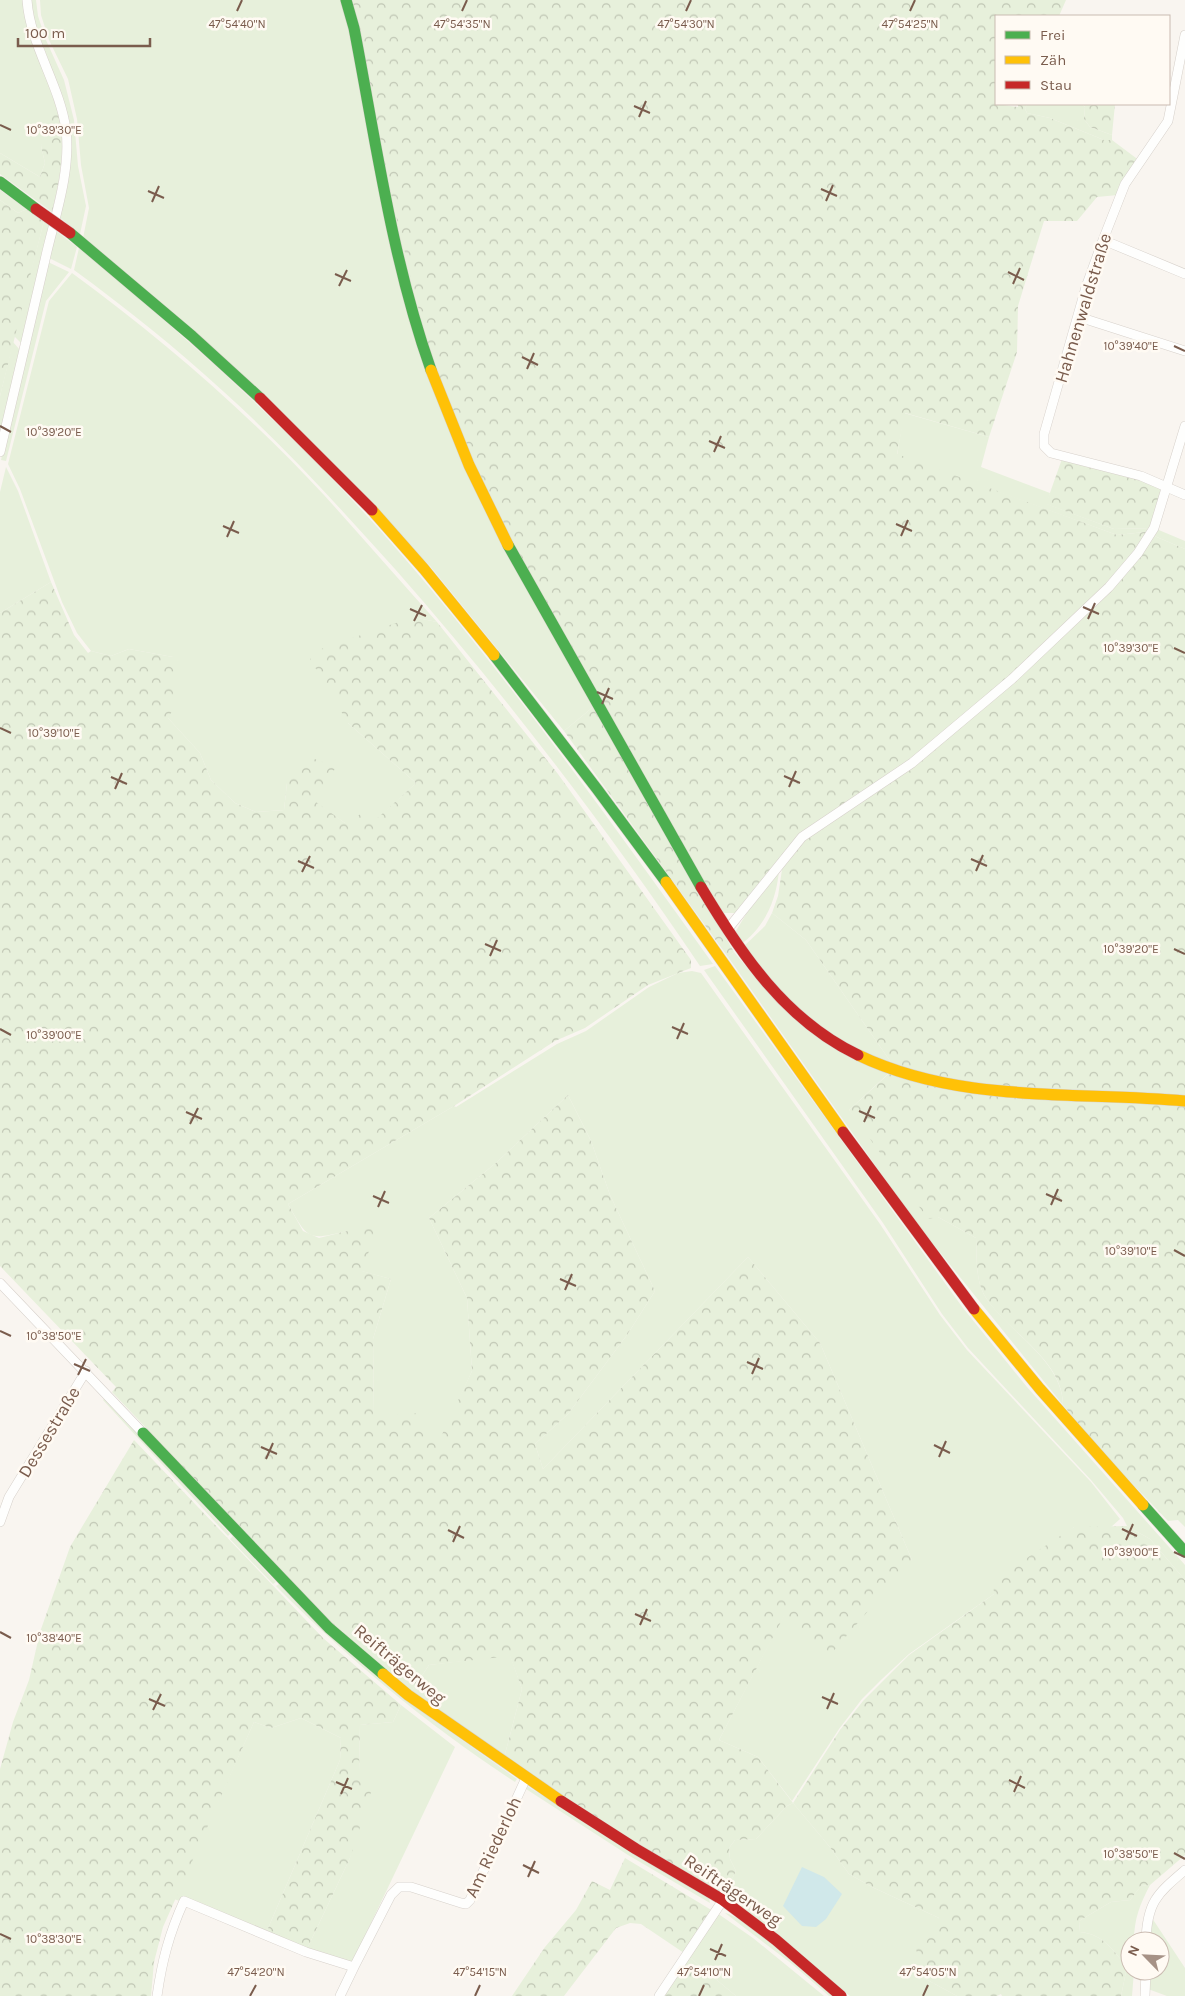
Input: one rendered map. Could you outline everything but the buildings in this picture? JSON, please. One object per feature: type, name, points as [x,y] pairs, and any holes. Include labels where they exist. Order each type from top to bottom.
[{"type":"main road","points":[[346,0],[416,318],[452,430],[505,541],[697,881],[727,930],[757,973],[790,1008],[819,1032],[853,1052],[892,1071],[945,1086],[989,1092],[1118,1096],[1185,1101]]},
{"type":"main road","points":[[0,182],[70,233],[158,305],[268,406],[384,523],[426,572],[596,784],[722,964],[925,1245],[1032,1381],[1185,1552]]},
{"type":"main road","name":"Reifträgerweg","points":[[143,1433],[329,1628],[435,1717],[636,1849],[722,1900],[776,1940],[841,1996]]},
{"type":"street","points":[[0,452],[62,182],[66,131],[56,89],[30,21],[27,0]]},
{"type":"street","name":"Hahnenwaldstraße","points":[[1168,487],[1141,476],[1051,452],[1044,446],[1044,434],[1102,240],[1125,184],[1168,121],[1185,35]]},
{"type":"street","points":[[1102,240],[1185,274]]},
{"type":"street","points":[[1079,317],[1185,351]]},
{"type":"street","points":[[727,930],[802,837],[912,763],[1012,679],[1109,587],[1138,553],[1154,528],[1185,426]]},
{"type":"street","points":[[1168,487],[1185,495]]},
{"type":"street","name":"Reifträgerweg","points":[[0,1283],[86,1371],[143,1433]]},
{"type":"street","name":"Dessestraße","points":[[0,1522],[9,1497],[86,1371]]},
{"type":"street","points":[[0,1493],[9,1497]]},
{"type":"street","name":"Am Riederloh","points":[[340,1996],[391,1895],[399,1886],[411,1887],[460,1903],[466,1904],[470,1900],[526,1778]]},
{"type":"street","points":[[1146,1931],[1147,1921],[1153,1901],[1158,1893],[1185,1870]]},
{"type":"street","points":[[659,1996],[722,1900]]},
{"type":"street","points":[[157,1996],[161,1966],[170,1934],[184,1901],[306,1952],[354,1967]]},
{"type":"street","points":[[1145,1996],[1146,1981]]},
{"type":"green space","points":[[0,0],[24,0],[58,110],[41,146],[45,163],[40,177],[0,153]]},
{"type":"green space","points":[[30,0],[36,0],[38,16],[46,40],[64,80],[74,120],[78,166],[86,206],[80,234],[58,216],[69,130],[61,93],[33,21]]},
{"type":"green space","points":[[40,0],[341,0],[593,707],[564,731],[430,566],[83,238],[89,208],[81,165],[77,119],[68,79],[49,40],[41,15]]},
{"type":"green space","points":[[350,0],[1066,0],[1059,15],[995,15],[995,105],[1018,107],[1018,105],[1027,105],[1025,109],[1027,113],[1050,118],[1104,140],[1112,140],[1140,161],[1118,195],[1097,197],[1077,221],[1044,221],[1018,306],[1017,352],[989,437],[905,413],[897,454],[1117,535],[1145,532],[1185,549],[1185,1527],[1178,1520],[1168,1521],[1102,1452],[1063,1405],[1061,1389],[1045,1361],[996,1311],[982,1291],[977,1269],[976,1238],[938,1217],[928,1219],[849,1110],[895,1068],[806,940],[772,913],[778,896],[783,863],[737,913],[721,913],[477,480],[430,356],[393,203]]},
{"type":"green space","points":[[1027,105],[1083,105],[1085,107],[1084,119],[1090,127],[1112,135],[1112,140],[1104,140],[1050,118],[1027,113],[1025,109]]},
{"type":"green space","points":[[1083,105],[1115,105],[1112,135],[1090,127],[1084,119],[1085,107]]},
{"type":"green space","points":[[58,110],[62,148],[58,186],[52,212],[0,174],[0,153],[40,177],[45,163],[41,146],[47,111]]},
{"type":"green space","points":[[0,190],[27,209],[18,213],[0,200]]},
{"type":"green space","points":[[0,200],[18,213],[27,209],[44,221],[0,396]]},
{"type":"green space","points":[[44,221],[50,226],[22,344],[14,336]]},
{"type":"green space","points":[[56,231],[77,247],[71,269],[49,258]]},
{"type":"green space","points":[[79,248],[234,383],[308,454],[378,528],[467,633],[509,687],[592,797],[713,964],[700,966],[629,863],[554,763],[476,664],[395,569],[312,478],[247,413],[169,344],[74,270]]},
{"type":"green space","points":[[48,262],[69,272],[46,301],[6,461],[1,460]]},
{"type":"green space","points":[[72,273],[139,324],[235,406],[324,495],[437,622],[413,617],[348,723],[416,783],[371,825],[345,823],[287,783],[284,810],[256,812],[235,803],[211,780],[200,753],[168,718],[173,657],[129,649],[111,656],[91,651],[77,633],[62,602],[20,489],[8,464],[49,301]]},
{"type":"green space","points":[[13,342],[20,350],[0,435],[0,396]]},
{"type":"green space","points":[[904,413],[989,437],[981,467],[1050,493],[1047,504],[1114,529],[1154,528],[1185,541],[1185,549],[1145,532],[1117,535],[897,455]]},
{"type":"green space","points":[[1063,456],[1168,487],[1154,528],[1114,529],[1046,504]]},
{"type":"green space","points":[[6,467],[18,491],[51,582],[0,613],[0,492]]},
{"type":"green space","points":[[51,582],[74,635],[88,653],[91,651],[111,656],[129,649],[173,657],[176,705],[168,718],[200,753],[211,780],[235,803],[256,812],[284,810],[287,783],[312,758],[336,767],[316,802],[345,823],[364,812],[371,824],[416,783],[348,723],[310,659],[318,650],[413,617],[437,622],[558,774],[691,960],[691,968],[648,985],[585,1028],[555,1041],[454,1106],[288,1204],[303,1231],[319,1238],[347,1231],[377,1228],[362,1271],[391,1279],[373,1339],[374,1417],[418,1413],[437,1445],[472,1371],[467,1298],[429,1218],[497,1162],[568,1095],[591,1141],[610,1195],[655,1291],[627,1335],[568,1414],[535,1444],[543,1469],[748,1257],[820,1343],[912,1560],[831,1654],[784,1616],[719,1740],[758,1757],[793,1803],[787,1806],[756,1839],[735,1840],[729,1848],[730,1859],[736,1871],[724,1894],[638,1844],[504,1758],[522,1689],[510,1656],[429,1665],[411,1692],[332,1624],[112,1392],[116,1387],[0,1266],[0,613]]},
{"type":"green space","points":[[593,707],[734,952],[728,957],[564,731]]},
{"type":"green space","points":[[779,871],[772,903],[763,922],[740,945],[734,934],[748,911]]},
{"type":"green space","points":[[772,913],[806,940],[895,1068],[855,1050],[792,1005],[742,948],[765,926]]},
{"type":"green space","points":[[734,952],[754,976],[888,1074],[849,1110],[938,1217],[976,1238],[977,1269],[982,1291],[996,1311],[1045,1361],[1061,1389],[1063,1405],[914,1220],[728,957]]},
{"type":"green space","points":[[715,966],[963,1308],[1027,1387],[1185,1565],[1185,1580],[1150,1539],[1127,1526],[1123,1518],[1091,1480],[968,1348],[942,1314],[883,1223],[704,970]]},
{"type":"green space","points":[[692,971],[701,973],[880,1224],[940,1315],[967,1350],[1091,1482],[1120,1519],[1111,1527],[1074,1527],[994,1594],[909,1654],[862,1699],[839,1729],[792,1801],[758,1757],[719,1740],[784,1615],[912,1560],[820,1343],[748,1257],[543,1469],[535,1444],[568,1414],[627,1335],[655,1291],[610,1195],[591,1141],[568,1095],[497,1162],[429,1218],[467,1298],[472,1371],[438,1446],[374,1417],[373,1339],[391,1279],[361,1271],[347,1231],[324,1236],[310,1234],[305,1231],[288,1204],[454,1106],[456,1107],[557,1044],[586,1031],[649,987],[678,973]]},
{"type":"green space","points":[[105,1398],[230,1534],[228,1536],[103,1400]]},
{"type":"green space","points":[[134,1440],[323,1638],[401,1705],[393,1722],[360,1725],[359,1771],[371,1793],[350,1858],[307,1949],[266,1933],[340,1760],[341,1738],[301,1718],[271,1728],[254,1722],[163,1927],[154,1962],[151,1996],[0,1996],[0,1769],[13,1722],[29,1680],[40,1632],[70,1547]]},
{"type":"green space","points":[[1127,1526],[1150,1539],[1185,1580],[1185,1855],[1150,1885],[1141,1886],[1130,1900],[1111,1902],[1079,1921],[1080,1932],[1088,1933],[1101,1939],[1120,1959],[1120,1981],[1124,1981],[1121,1996],[1002,1996],[1001,1994],[997,1996],[957,1996],[922,1977],[915,1944],[939,1918],[872,1887],[849,1874],[829,1846],[793,1803],[840,1730],[863,1701],[909,1655],[994,1594],[993,1580],[1074,1527]]},
{"type":"green space","points":[[233,1536],[276,1582],[273,1584],[230,1539]]},
{"type":"green space","points":[[279,1584],[404,1699],[517,1779],[515,1782],[451,1738],[361,1666],[276,1586]]},
{"type":"green space","points":[[510,1655],[522,1689],[504,1758],[411,1692],[429,1665]]},
{"type":"green space","points":[[401,1705],[455,1747],[352,1963],[307,1949],[350,1858],[359,1771],[360,1725],[393,1722]]},
{"type":"green space","points":[[301,1718],[341,1738],[340,1760],[266,1933],[174,1899],[254,1722],[271,1728]]},
{"type":"green space","points":[[527,1786],[709,1898],[710,1903],[628,1855],[526,1789]]},
{"type":"green space","points":[[793,1803],[829,1846],[849,1874],[872,1887],[939,1918],[922,1977],[957,1996],[850,1996],[724,1894],[736,1871],[730,1859],[729,1848],[735,1840],[756,1839],[787,1806]]},
{"type":"green space","points":[[625,1858],[713,1911],[684,1953],[641,1924],[630,1923],[616,1928],[564,1996],[512,1996],[545,1947],[576,1910],[592,1881],[610,1890]]},
{"type":"green space","points":[[1150,1885],[1138,1912],[1135,1931],[1120,1931],[1120,1959],[1101,1939],[1088,1933],[1080,1932],[1079,1921],[1111,1902],[1130,1900],[1141,1886]]},
{"type":"green space","points":[[717,1913],[753,1938],[824,1996],[736,1996],[688,1956]]},
{"type":"green space","points":[[725,1913],[735,1917],[763,1936],[834,1996],[829,1996],[792,1964]]},
{"type":"green space","points":[[1152,1918],[1161,1931],[1151,1931]]},
{"type":"green space","points":[[1170,1945],[1185,1968],[1185,1996],[1167,1996],[1148,1989],[1148,1981],[1170,1981]]},
{"type":"green space","points":[[688,1956],[736,1996],[661,1996]]},
{"type":"green space","points":[[1124,1981],[1133,1981],[1132,1996],[1121,1996]]},
{"type":"water","points":[[802,1867],[824,1877],[842,1894],[826,1919],[816,1927],[802,1926],[783,1906]]},
{"type":"traffic: fast","points":[[346,0],[354,28],[395,244],[417,328],[431,370]]},
{"type":"traffic: fast","points":[[0,182],[36,209]]},
{"type":"traffic: fast","points":[[70,233],[192,336],[260,398]]},
{"type":"traffic: fast","points":[[508,545],[701,887]]},
{"type":"traffic: fast","points":[[494,655],[666,882]]},
{"type":"traffic: fast","points":[[143,1433],[329,1628],[383,1674]]},
{"type":"traffic: fast","points":[[1143,1505],[1185,1552]]},
{"type":"traffic: slow","points":[[431,370],[469,465],[508,545]]},
{"type":"traffic: slow","points":[[372,510],[424,569],[494,655]]},
{"type":"traffic: slow","points":[[666,882],[843,1132]]},
{"type":"traffic: slow","points":[[858,1055],[897,1071],[977,1088],[1018,1093],[1185,1101]]},
{"type":"traffic: slow","points":[[974,1309],[1040,1389],[1143,1505]]},
{"type":"traffic: slow","points":[[383,1674],[408,1695],[561,1801]]},
{"type":"traffic: jam","points":[[36,209],[70,233]]},
{"type":"traffic: jam","points":[[260,398],[372,510]]},
{"type":"traffic: jam","points":[[701,887],[732,937],[767,983],[808,1023],[858,1055]]},
{"type":"traffic: jam","points":[[843,1132],[974,1309]]},
{"type":"traffic: jam","points":[[561,1801],[636,1849],[723,1900],[776,1940],[841,1996]]}]
